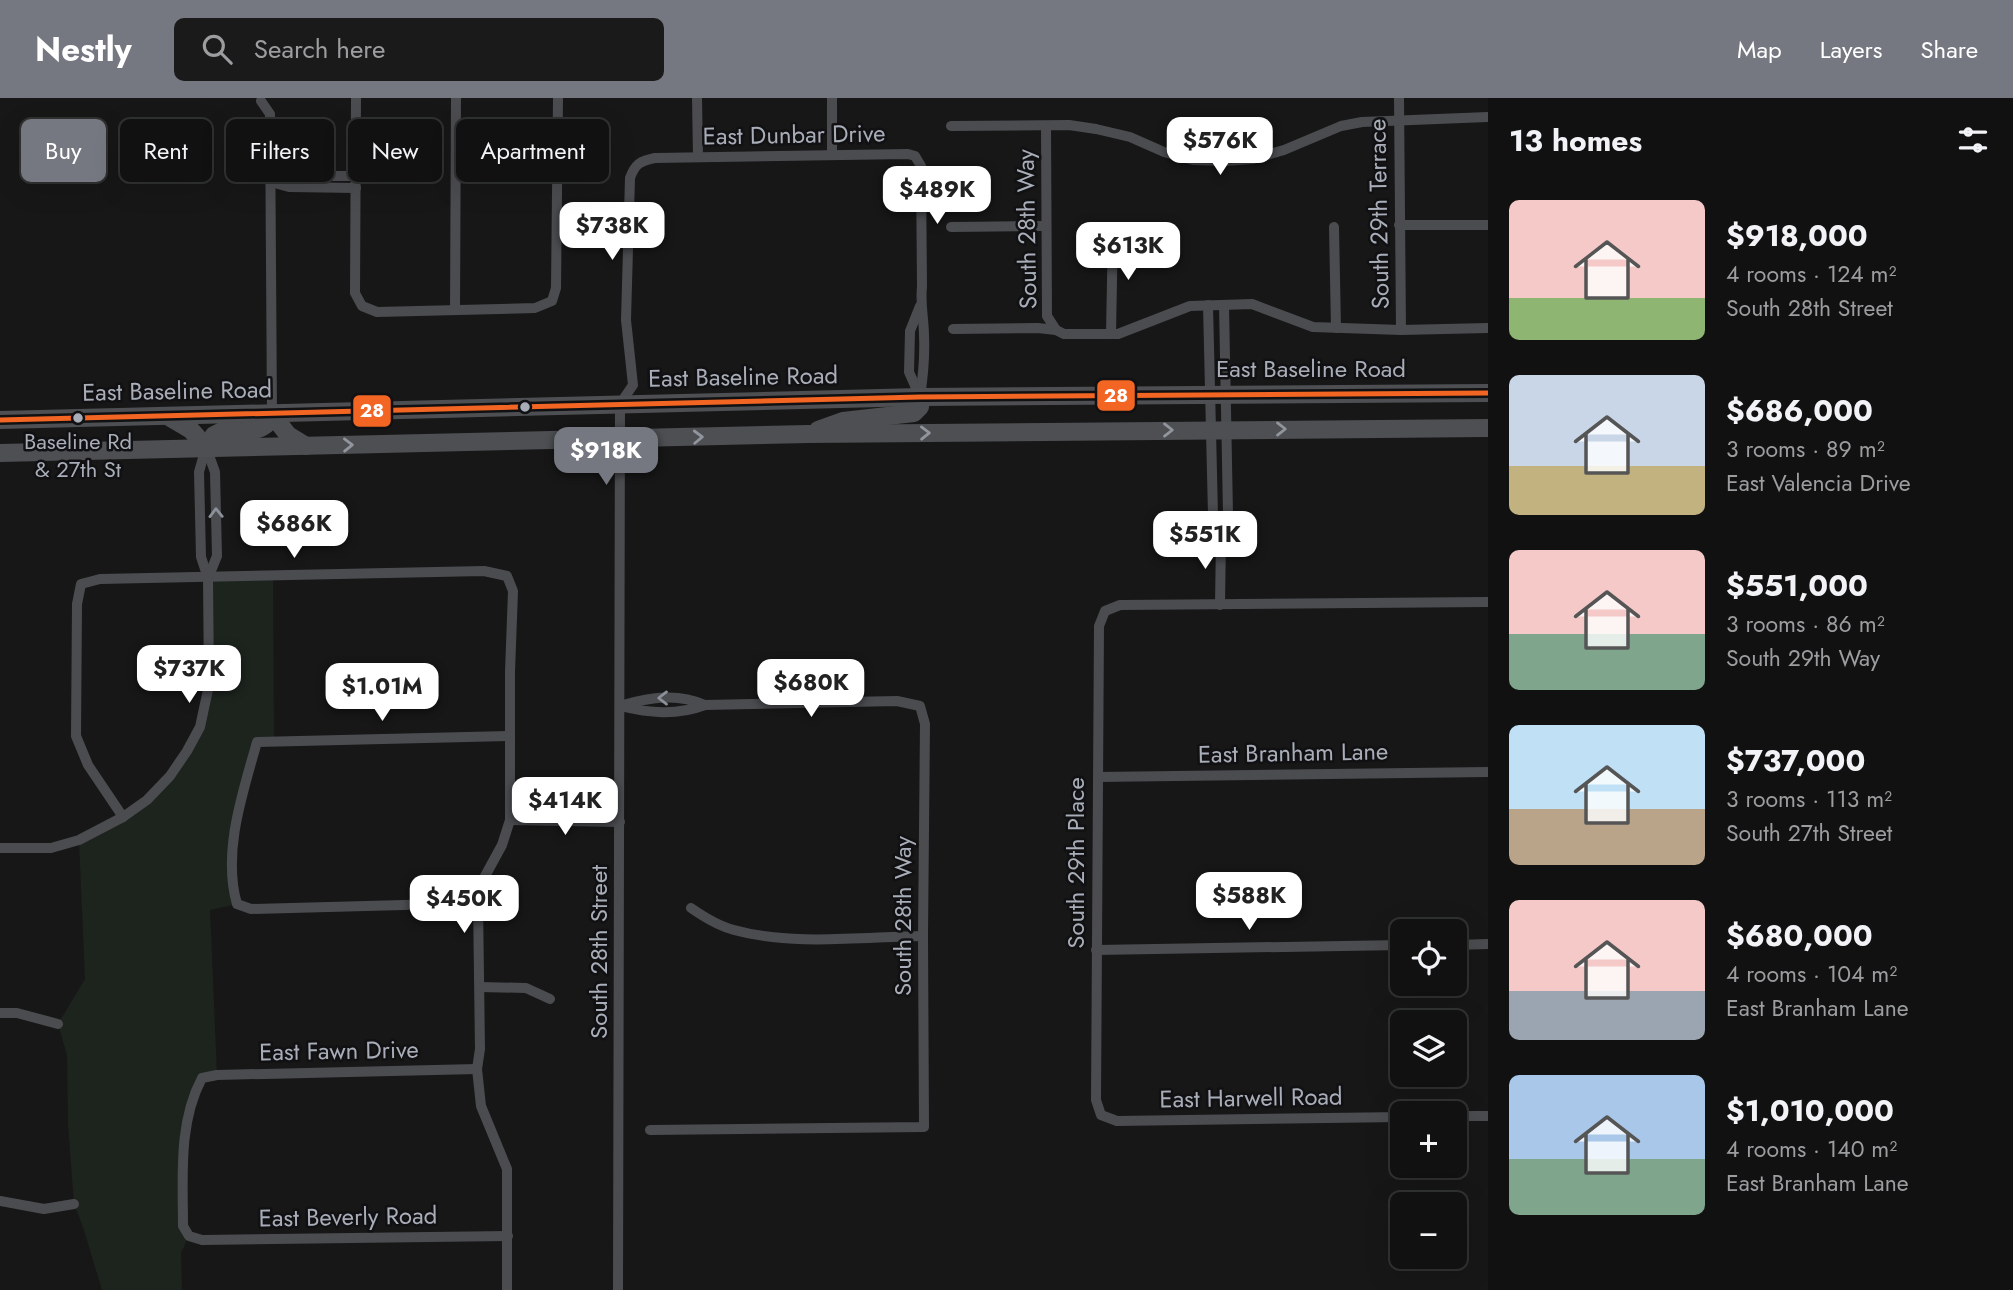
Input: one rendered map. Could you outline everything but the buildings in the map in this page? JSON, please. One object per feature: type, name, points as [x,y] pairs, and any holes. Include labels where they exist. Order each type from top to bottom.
[{"type":"main road","name":"East Baseline Road","points":[[0,420],[920,397],[1488,393]]},
{"type":"main road","points":[[808,434],[843,421],[914,413],[920,407],[920,397]]},
{"type":"main road","points":[[272,414],[288,435],[306,446]]},
{"type":"main road","points":[[206,447],[214,435],[220,432],[265,428],[270,423],[272,414]]},
{"type":"main road","points":[[165,416],[191,430],[206,447]]},
{"type":"main road","points":[[0,453],[808,434],[1488,428]]},
{"type":"street","points":[[356,98],[356,119]]},
{"type":"street","points":[[455,310],[456,98]]},
{"type":"street","points":[[356,182],[355,293],[362,306],[377,312],[455,310],[535,307],[552,301],[556,288],[558,98]]},
{"type":"street","points":[[697,98],[698,157]]},
{"type":"street","points":[[832,98],[832,155]]},
{"type":"street","name":"South 29th Terrace","points":[[1399,98],[1401,330]]},
{"type":"street","points":[[261,101],[270,114],[270,119]]},
{"type":"street","points":[[951,126],[1069,125],[1130,137],[1164,152],[1193,160],[1225,161],[1250,159],[1284,150],[1341,126],[1399,120],[1488,117]]},
{"type":"street","name":"South 28th Way","points":[[1046,126],[1047,316],[1056,330]]},
{"type":"street","name":"East Dunbar Drive","points":[[620,404],[633,385],[626,320],[630,178],[634,166],[641,160],[832,155],[915,156],[921,166],[920,306]]},
{"type":"street","points":[[271,182],[272,414]]},
{"type":"street","points":[[1399,225],[1488,225]]},
{"type":"street","points":[[951,227],[1045,226]]},
{"type":"street","points":[[1334,227],[1336,328]]},
{"type":"street","points":[[1111,334],[1113,228]]},
{"type":"street","points":[[953,329],[1056,330],[1064,334],[1118,334],[1190,306],[1252,304],[1313,327],[1401,330],[1488,328]]},
{"type":"street","points":[[1208,305],[1209,341],[1218,395],[1228,494],[1228,514],[1221,538],[1220,605],[1488,602]]},
{"type":"street","points":[[1218,395],[1225,341],[1224,305]]},
{"type":"street","points":[[920,306],[924,343],[924,373],[920,397]]},
{"type":"street","points":[[920,306],[909,331],[909,372],[920,397]]},
{"type":"street","points":[[1209,341],[1225,341]]},
{"type":"street","points":[[909,343],[924,343]]},
{"type":"street","name":"South 28th Street","points":[[618,1290],[620,404]]},
{"type":"street","points":[[1220,430],[1213,515],[1221,538]]},
{"type":"street","points":[[206,447],[215,472],[217,556],[208,578]]},
{"type":"street","points":[[0,848],[51,848],[79,840],[123,817],[147,800],[170,776],[200,727],[209,685],[208,578],[201,557],[199,472],[206,447]]},
{"type":"street","points":[[1214,494],[1228,494]]},
{"type":"street","points":[[123,817],[88,765],[76,736],[77,604],[81,584],[100,579],[484,571],[508,576],[513,591],[509,736],[510,820],[502,845],[484,878],[478,903],[480,1049],[477,1069],[481,1106],[508,1169],[507,1290]]},
{"type":"street","name":"South 29th Place","points":[[1101,1115],[1096,1100],[1099,626],[1105,611],[1120,606],[1220,605]]},
{"type":"street","name":"South 28th Way","points":[[620,706],[647,712],[686,712],[705,705],[897,701],[920,706],[925,724],[924,1127],[650,1130]]},
{"type":"street","points":[[478,903],[251,909],[237,904],[233,891],[237,810],[257,742],[509,736]]},
{"type":"street","name":"East Branham Lane","points":[[1098,777],[1488,772]]},
{"type":"street","points":[[510,820],[620,822]]},
{"type":"street","points":[[691,908],[732,930],[760,935],[793,938],[923,936]]},
{"type":"street","points":[[1467,945],[1488,944]]},
{"type":"street","points":[[1096,950],[1390,946]]},
{"type":"street","points":[[480,987],[526,988],[550,999]]},
{"type":"street","points":[[0,1013],[17,1013],[58,1024]]},
{"type":"street","name":"East Fawn Drive","points":[[189,1236],[183,1226],[183,1146],[195,1090],[202,1078],[217,1075],[477,1069]]},
{"type":"street","name":"East Harwell Road","points":[[1101,1115],[1117,1121],[1390,1117]]},
{"type":"street","points":[[1467,1116],[1488,1116]]},
{"type":"street","points":[[0,1201],[44,1209],[74,1204]]},
{"type":"street","name":"East Beverly Road","points":[[189,1236],[202,1240],[508,1236]]},
{"type":"shaded area","points":[[273,577],[274,741],[257,742],[237,810],[237,904],[210,910],[217,1075],[202,1078],[183,1146],[189,1236],[181,1253],[182,1290],[102,1290],[74,1204],[68,1124],[67,1055],[58,1024],[85,979],[79,840],[123,817],[170,776],[205,707],[208,578]]},
{"type":"transit line","name":"28","points":[[0,420],[920,397],[1488,393]]},
{"type":"place","name":"Baseline Rd & 27th St","points":[[78,418]]}]
